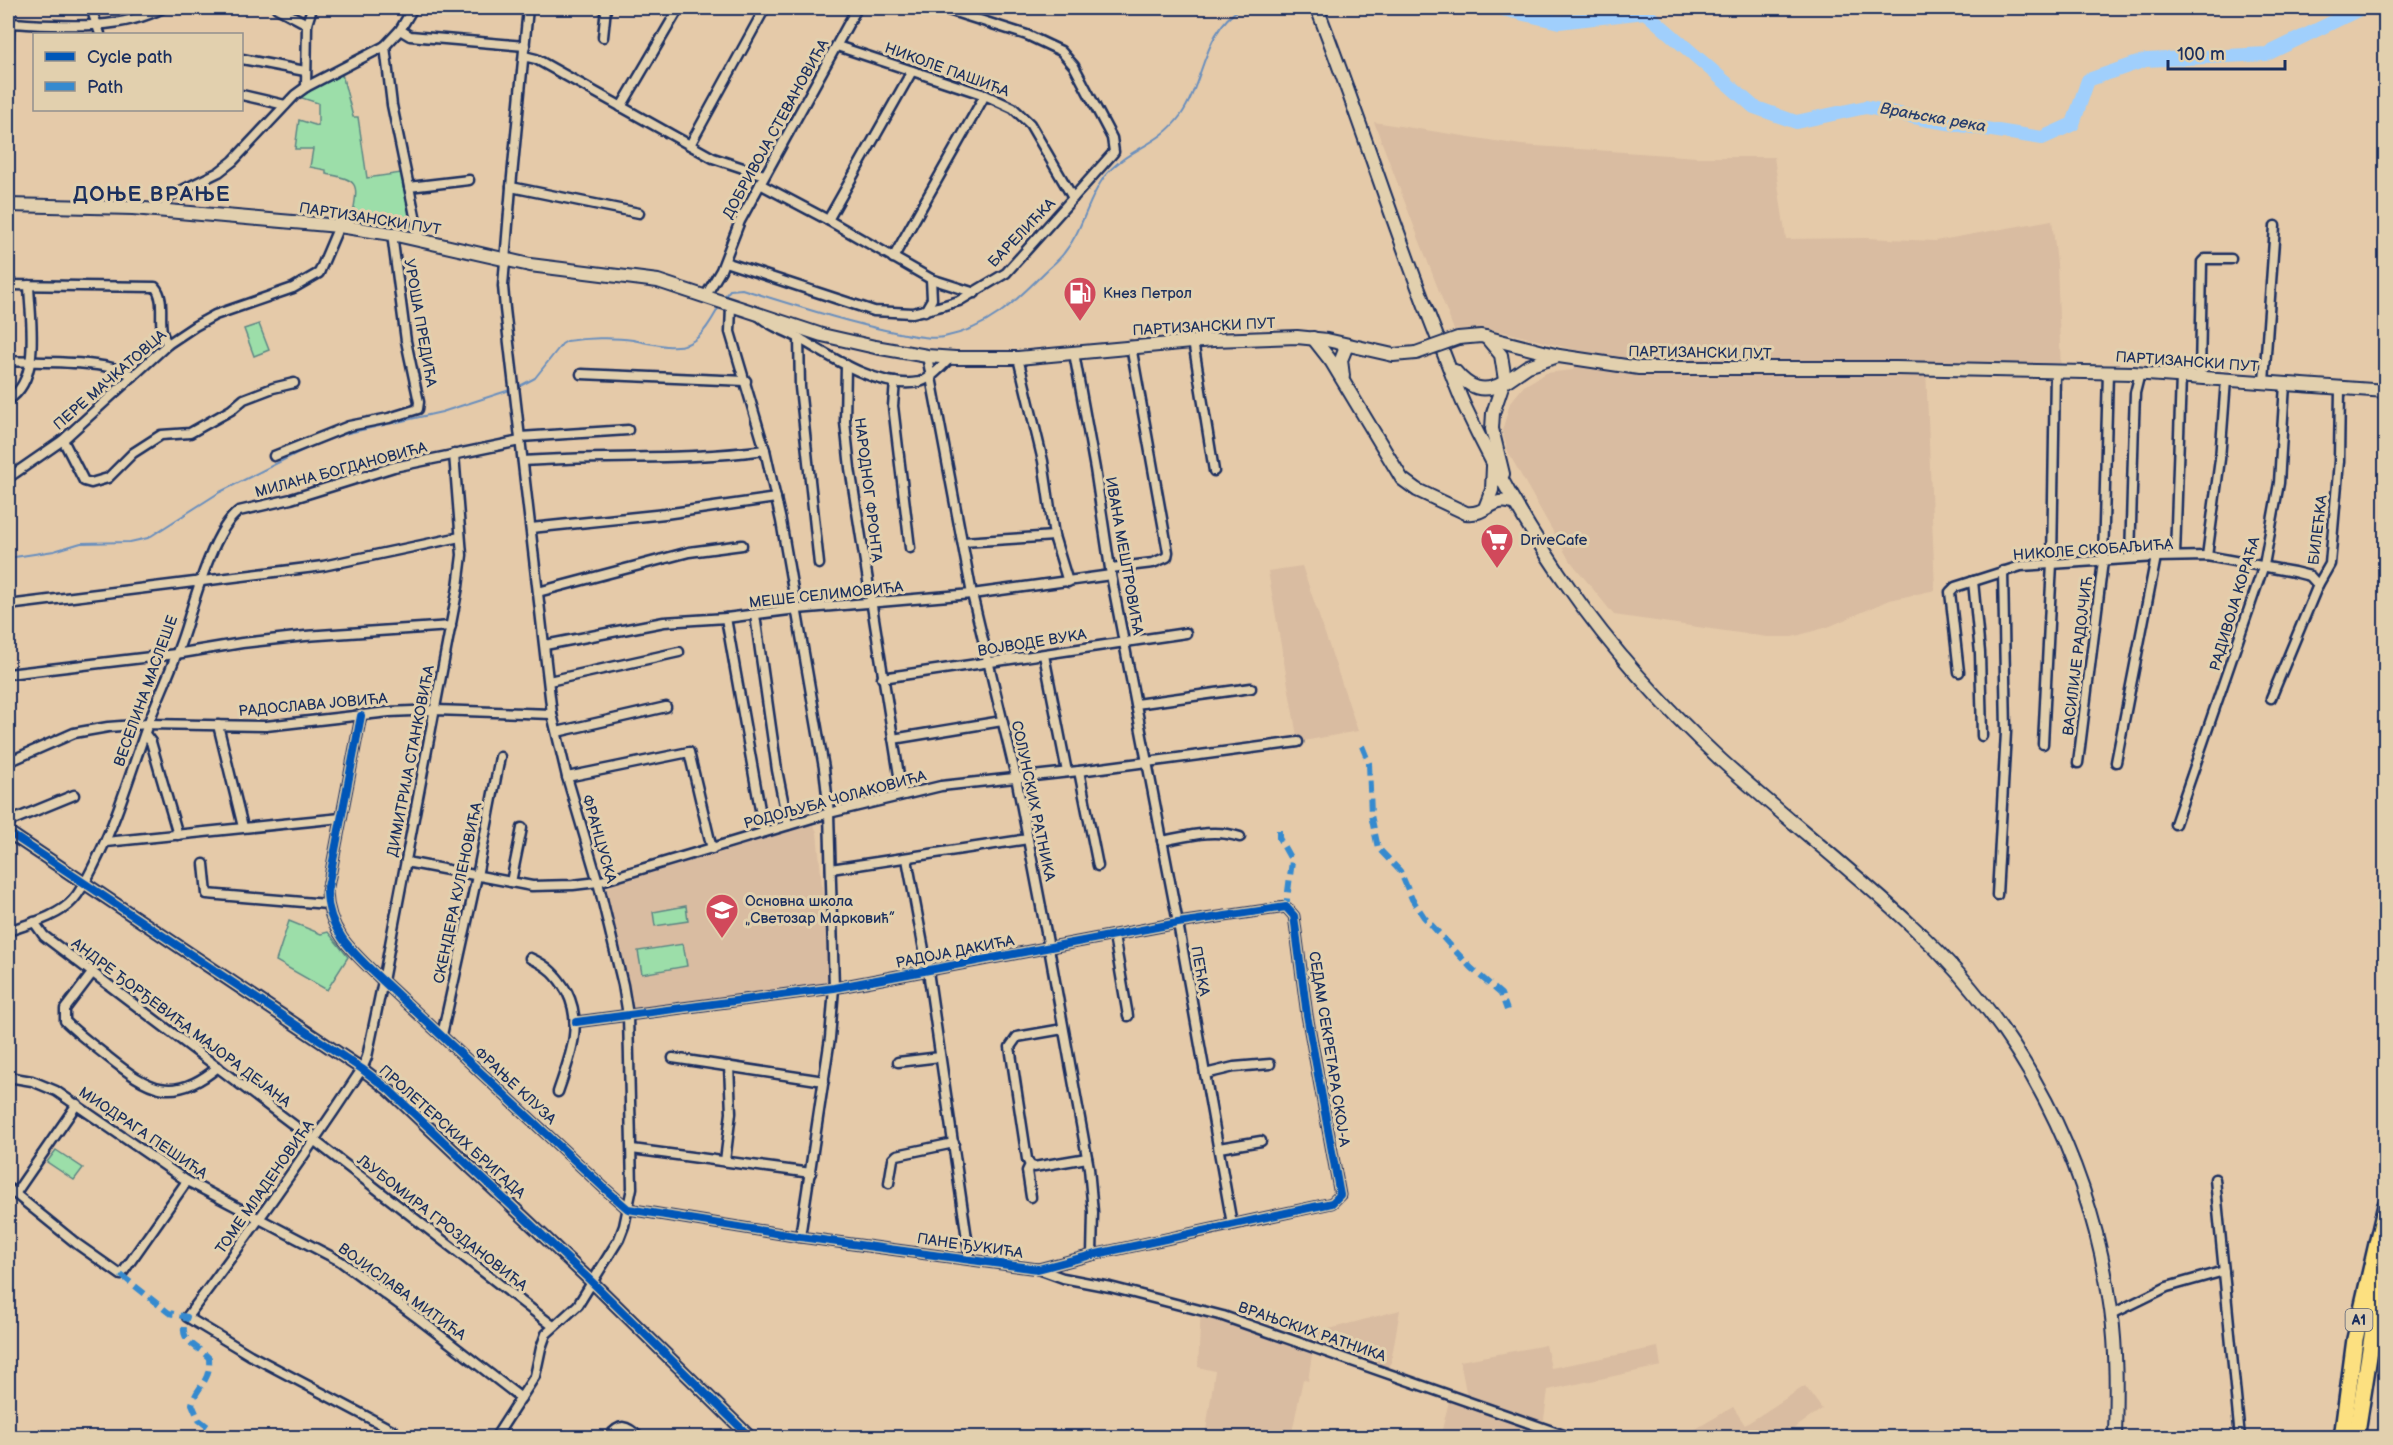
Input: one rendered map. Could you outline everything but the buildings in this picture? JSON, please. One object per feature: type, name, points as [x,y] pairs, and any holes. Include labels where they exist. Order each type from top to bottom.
[{"type":"highway","name":"A1","points":[[2342,1437],[2355,1339],[2385,1205]]},
{"type":"highway","name":"A1","points":[[2356,1437],[2385,1267]]},
{"type":"main road","points":[[1317,8],[1421,298],[1462,401],[1515,504],[1570,590],[1631,668],[1725,763],[1916,929],[1947,960],[1991,1011],[2012,1040],[2040,1088],[2058,1121],[2076,1166],[2100,1248],[2112,1314],[2116,1390],[2115,1437]]},
{"type":"main road","name":"ПАРТИЗАНСКИ ПУТ","points":[[8,205],[164,211],[339,226],[392,234],[506,260],[641,277],[843,340],[927,356],[951,358],[1018,358],[1193,341],[1313,338],[1393,355],[1416,353],[1472,335],[1612,366],[1657,369],[1896,368],[2108,372],[2385,391]]},
{"type":"main road","points":[[1486,337],[1502,355],[1504,382],[1493,413],[1492,429],[1501,462],[1503,482]]},
{"type":"main road","points":[[1313,338],[1325,352],[1390,462],[1407,484],[1466,513],[1476,513],[1501,501],[1515,504]]},
{"type":"main road","points":[[1343,380],[1341,365],[1347,345]]},
{"type":"main road","points":[[1448,364],[1461,379],[1472,387],[1488,389],[1534,363],[1560,356]]},
{"type":"main road","points":[[1485,508],[1492,490],[1493,464]]},
{"type":"street","points":[[8,51],[10,8]]},
{"type":"street","points":[[92,8],[99,30]]},
{"type":"street","points":[[8,23],[99,30],[163,8]]},
{"type":"street","points":[[277,8],[307,24]]},
{"type":"street","points":[[306,87],[307,24],[312,8]]},
{"type":"street","points":[[164,211],[168,197],[219,172],[233,161],[285,105],[306,87],[384,46],[400,30],[413,8]]},
{"type":"street","points":[[506,260],[528,8]]},
{"type":"street","points":[[603,37],[606,8]]},
{"type":"street","points":[[621,106],[680,8]]},
{"type":"street","points":[[690,145],[765,8]]},
{"type":"street","name":"ДОБРИВОЈА СТЕВАНОВИЋА","points":[[707,297],[725,262],[740,221],[857,8]]},
{"type":"street","name":"БАРЕЛИЋКА","points":[[725,262],[874,311],[898,314],[925,311],[951,304],[1006,273],[1114,152],[1112,138],[1074,66],[1061,51],[1027,35],[942,8]]},
{"type":"street","points":[[400,30],[410,36],[525,46]]},
{"type":"street","points":[[384,46],[392,105],[420,240]]},
{"type":"street","name":"НИКОЛЕ ПАШИЋА","points":[[837,46],[985,95],[1013,108],[1025,118],[1073,198]]},
{"type":"street","points":[[524,56],[536,59],[722,162],[764,175]]},
{"type":"street","points":[[243,58],[305,71]]},
{"type":"street","points":[[828,220],[912,71]]},
{"type":"street","points":[[243,95],[285,105]]},
{"type":"street","points":[[893,258],[985,95]]},
{"type":"street","points":[[409,187],[469,180]]},
{"type":"street","points":[[760,184],[931,279],[975,292]]},
{"type":"street","points":[[511,187],[639,213]]},
{"type":"street","name":"ПЕРЕ МАЧКАТОВЦА","points":[[8,478],[63,440],[168,344],[214,315],[309,280],[319,273],[339,226]]},
{"type":"street","points":[[2264,382],[2275,226]]},
{"type":"street","name":"УРОША ПРЕДИЋА","points":[[274,456],[349,426],[389,418],[418,409],[419,402],[406,341],[392,234]]},
{"type":"street","points":[[2200,377],[2202,262],[2205,259],[2231,259]]},
{"type":"street","name":"ФРАНЦУСКА","points":[[495,1437],[535,1376],[546,1334],[571,1313],[593,1283],[619,1239],[632,1188],[628,1015],[598,882],[567,777],[552,714],[504,294],[506,260]]},
{"type":"street","points":[[925,311],[932,299],[931,279]]},
{"type":"street","points":[[8,285],[155,287],[160,297],[161,330],[168,344]]},
{"type":"street","points":[[8,400],[25,383],[31,362],[29,285]]},
{"type":"street","points":[[727,304],[730,332],[746,381],[776,498],[824,768],[829,813],[834,988],[824,1081],[800,1237]]},
{"type":"street","name":"ПАРТИЗАНСКИ ПУТ","points":[[756,314],[769,325],[799,338],[815,350],[846,365],[895,382],[916,383],[931,377]]},
{"type":"street","points":[[799,338],[800,387],[819,564]]},
{"type":"street","points":[[1193,341],[1214,471]]},
{"type":"street","name":"МЕШЕ СЕЛИМОВИЋА","points":[[544,645],[642,624],[972,594],[1068,582],[1153,563],[1167,557],[1165,531],[1131,346]]},
{"type":"street","name":"ИВАНА МЕШТРОВИЋА","points":[[1074,353],[1111,572],[1148,763]]},
{"type":"street","name":"СОЛУНСКИХ РАТНИКА","points":[[927,356],[972,594],[1016,777],[1049,948],[1087,1158],[1093,1212],[1092,1255]]},
{"type":"street","points":[[931,377],[951,358]]},
{"type":"street","points":[[1018,358],[1043,461],[1054,536],[1068,582]]},
{"type":"street","points":[[8,361],[116,367],[133,375]]},
{"type":"street","name":"НАРОДНОГ ФРОНТА","points":[[846,365],[845,422],[870,603],[902,794]]},
{"type":"street","points":[[2043,744],[2052,563],[2055,372]]},
{"type":"street","name":"ВАСИЛИЈЕ РАДОЈЧИЋ","points":[[2078,763],[2103,561],[2108,372]]},
{"type":"street","points":[[2130,558],[2133,421],[2135,393],[2140,373]]},
{"type":"street","points":[[581,374],[746,381]]},
{"type":"street","points":[[2175,556],[2181,376]]},
{"type":"street","points":[[2207,556],[2220,459],[2226,380]]},
{"type":"street","points":[[895,382],[893,406],[910,548]]},
{"type":"street","points":[[63,440],[84,481],[97,482],[108,477],[133,453],[161,435],[190,433],[231,410],[244,399],[294,383]]},
{"type":"street","name":"РАДИВОЈА КОРАЋА","points":[[2175,824],[2264,565],[2280,473],[2285,384]]},
{"type":"street","name":"БИЛЕЋКА","points":[[2271,698],[2318,585],[2330,564],[2339,461],[2340,388]]},
{"type":"street","name":"МИЛАНА БОГДАНОВИЋА","points":[[239,511],[291,499],[394,467],[520,439],[628,430]]},
{"type":"street","points":[[523,461],[581,457],[608,459],[693,457],[765,450]]},
{"type":"street","name":"ДИМИТРИЈА СТАНКОВИЋА","points":[[362,1070],[383,981],[451,626],[462,555],[454,454]]},
{"type":"street","points":[[531,528],[665,514],[776,498]]},
{"type":"street","name":"ВЕСЕЛИНА МАСЛЕШЕ","points":[[8,931],[34,922],[69,904],[84,884],[106,842],[148,724],[185,630],[194,597],[229,520],[239,511]]},
{"type":"street","points":[[963,542],[1054,536]]},
{"type":"street","points":[[8,605],[323,566],[460,537]]},
{"type":"street","points":[[538,592],[689,552],[742,545]]},
{"type":"street","name":"НИКОЛЕ СКОБАЉИЋА","points":[[1959,672],[1950,592],[1956,587],[2021,566],[2130,558],[2207,556],[2264,565],[2310,576],[2318,585]]},
{"type":"street","points":[[2116,762],[2156,557]]},
{"type":"street","points":[[1996,895],[2006,732],[2003,571]]},
{"type":"street","points":[[1974,581],[1980,653],[1982,736]]},
{"type":"street","points":[[755,615],[777,770],[788,825]]},
{"type":"street","points":[[726,618],[764,832]]},
{"type":"street","points":[[8,674],[305,636],[451,626]]},
{"type":"street","name":"ВОЈВОДЕ ВУКА","points":[[882,678],[1186,633]]},
{"type":"street","points":[[549,681],[680,652]]},
{"type":"street","points":[[1044,655],[1067,772]]},
{"type":"street","points":[[1136,704],[1251,688]]},
{"type":"street","points":[[557,732],[666,707]]},
{"type":"street","name":"РАДОСЛАВА ЈОВИЋА","points":[[8,762],[85,730],[148,724],[266,726],[435,710],[552,714]]},
{"type":"street","points":[[204,864],[207,894],[327,904],[327,892],[361,716]]},
{"type":"street","points":[[894,740],[1002,721]]},
{"type":"street","points":[[218,725],[243,827]]},
{"type":"street","points":[[145,734],[152,742],[178,835]]},
{"type":"street","name":"РОДОЉУБА ЧОЛАКОВИЋА","points":[[406,862],[510,882],[550,886],[598,882],[829,813],[941,786],[1148,763],[1298,742]]},
{"type":"street","points":[[567,777],[689,752],[712,849]]},
{"type":"street","name":"СКЕНДЕРА КУЛЕНОВИЋА","points":[[441,1035],[477,876],[500,757]]},
{"type":"street","name":"ПЕЋКА","points":[[1148,763],[1232,1224]]},
{"type":"street","points":[[1079,771],[1098,866]]},
{"type":"street","points":[[8,822],[74,795]]},
{"type":"street","points":[[106,842],[341,818]]},
{"type":"street","points":[[510,882],[522,828]]},
{"type":"street","name":"ПРОЛЕТЕРСКИХ БРИГАДА","points":[[8,832],[388,1089],[593,1283],[744,1435]]},
{"type":"street","points":[[1162,841],[1214,832],[1240,837]]},
{"type":"street","points":[[831,869],[1028,839]]},
{"type":"street","points":[[907,859],[927,971],[970,1259]]},
{"type":"street","name":"ФРАЊЕ КЛУЗА","points":[[327,904],[339,936],[383,981],[628,1209]]},
{"type":"street","name":"РАДОЈА ДАКИЋА","points":[[576,1022],[834,988],[1178,923],[1286,907]]},
{"type":"street","name":"СЕДАМ СЕКРЕТАРА СКОЈ-А","points":[[1286,907],[1294,916],[1322,1104],[1340,1192],[1339,1198]]},
{"type":"street","name":"АНДРЕ ЂОРЂЕВИЋА МАЈОРА ДЕЈАНА","points":[[34,922],[44,936],[315,1141]]},
{"type":"street","points":[[1114,936],[1128,1016]]},
{"type":"street","points":[[530,958],[544,964],[558,977],[571,1001],[576,1022],[571,1051],[558,1092]]},
{"type":"street","points":[[93,972],[65,1010],[64,1021],[132,1076],[155,1087],[176,1089],[202,1079],[218,1067]]},
{"type":"street","points":[[1031,1197],[1027,1171],[1030,1165],[1025,1148],[1010,1047],[1017,1037],[1063,1029]]},
{"type":"street","points":[[898,1062],[940,1057]]},
{"type":"street","points":[[673,1058],[824,1081]]},
{"type":"street","points":[[1205,1074],[1234,1067],[1270,1064]]},
{"type":"street","points":[[725,1161],[730,1113],[729,1066]]},
{"type":"street","name":"ТОМЕ МЛАДЕНОВИЋА","points":[[362,1070],[260,1220],[187,1317],[250,1355],[394,1431]]},
{"type":"street","name":"МИОДРАГА ПЕШИЋА","points":[[8,1077],[43,1085],[77,1104],[187,1181],[260,1220]]},
{"type":"street","points":[[15,1194],[77,1104]]},
{"type":"street","name":"ЉУБОМИРА ГРОЗДАНОВИЋА","points":[[315,1141],[554,1326]]},
{"type":"street","points":[[1219,1148],[1261,1141]]},
{"type":"street","points":[[889,1183],[891,1167],[897,1155],[954,1143]]},
{"type":"street","points":[[632,1149],[811,1173]]},
{"type":"street","points":[[1030,1165],[1038,1167],[1087,1158]]},
{"type":"street","points":[[2215,1179],[2241,1437]]},
{"type":"street","points":[[8,1188],[85,1250],[121,1275],[187,1181]]},
{"type":"street","name":"ПАНЕ ЂУКИЋА","points":[[628,1209],[800,1237],[1038,1269],[1092,1255],[1332,1203],[1339,1198]]},
{"type":"street","name":"ВОЈИСЛАВА МИТИЋА","points":[[260,1220],[340,1261],[521,1398]]},
{"type":"street","points":[[1056,1276],[1055,1270],[1059,1263]]},
{"type":"street","name":"ВРАЊСКИХ РАТНИКА","points":[[1038,1269],[1056,1276],[1223,1316],[1572,1437]]},
{"type":"street","points":[[2112,1314],[2167,1287],[2224,1271]]},
{"type":"street","points":[[608,1437],[617,1427],[623,1425],[629,1427],[640,1437]]},
{"type":"shaded area","points":[[1374,122],[1521,145],[1697,157],[1774,157],[1786,239],[1866,238],[1935,241],[2052,220],[2057,264],[2061,372],[1926,369],[1935,590],[1890,600],[1828,627],[1792,637],[1767,637],[1614,615],[1568,558],[1508,452],[1502,431],[1510,403],[1524,386],[1546,373],[1573,370],[1579,351],[1509,333],[1478,328],[1454,330]]},
{"type":"shaded area","points":[[1302,566],[1358,731],[1298,742],[1268,571]]},
{"type":"shaded area","name":"Основна школа „Светозар Марковић”","points":[[814,826],[817,832],[831,983],[634,1010],[606,895],[607,889],[614,884]]},
{"type":"shaded area","points":[[1201,1309],[1313,1347],[1318,1332],[1400,1310],[1389,1373],[1313,1348],[1308,1381],[1303,1379],[1291,1437],[1205,1437],[1215,1371],[1198,1367]]},
{"type":"shaded area","points":[[1546,1345],[1551,1368],[1658,1347],[1661,1366],[1548,1390],[1543,1426],[1557,1431],[1555,1437],[1440,1438],[1450,1397],[1468,1402],[1460,1361]]},
{"type":"shaded area","points":[[1805,1386],[1822,1409],[1782,1437],[1682,1437],[1733,1407],[1745,1425]]},
{"type":"green space","points":[[342,74],[353,117],[358,117],[367,178],[401,173],[413,223],[409,228],[352,220],[356,192],[352,182],[326,174],[326,170],[310,167],[313,149],[295,149],[299,120],[318,126],[318,103],[299,97],[306,91]]},
{"type":"green space","points":[[259,324],[269,350],[254,356],[244,329]]},
{"type":"green space","points":[[686,906],[688,921],[655,926],[653,912]]},
{"type":"green space","points":[[289,921],[321,934],[328,932],[348,957],[327,990],[276,961]]},
{"type":"green space","points":[[683,944],[687,966],[642,974],[638,951]]},
{"type":"green space","points":[[56,1150],[83,1168],[74,1180],[47,1162]]},
{"type":"waterway","points":[[724,297],[730,290],[742,289],[859,324],[927,338],[960,333],[988,321],[1011,304],[1062,256],[1076,235],[1098,186],[1113,167],[1153,141],[1172,126],[1181,115],[1189,102],[1212,42],[1229,17],[1242,8]]},
{"type":"waterway","name":"Врањска река","points":[[1498,8],[1559,22],[1645,12],[1754,107],[1796,122],[1866,107],[1923,119],[2042,138],[2073,124],[2088,80],[2146,60],[2267,54],[2362,8]]},
{"type":"waterway","points":[[518,387],[535,378],[562,344],[567,341],[617,338],[664,346],[686,345],[702,333],[720,305]]},
{"type":"waterway","points":[[8,558],[54,551],[81,543],[130,542],[148,538],[220,492],[319,442],[348,433],[442,412],[513,389]]},
{"type":"marked path","points":[[1362,746],[1369,763],[1371,815],[1378,848],[1400,871],[1412,899],[1424,917],[1471,968],[1501,994],[1507,1010]]},
{"type":"marked path","points":[[1279,830],[1279,838],[1292,861],[1286,907]]},
{"type":"marked path","points":[[121,1275],[169,1313],[187,1317],[184,1325],[186,1337],[209,1358],[206,1379],[192,1404],[199,1420],[211,1429]]},
{"type":"cycle path","points":[[361,716],[327,892],[332,920],[345,942],[373,971],[628,1209],[800,1237],[1038,1269],[1092,1255],[1332,1203],[1340,1195],[1307,1015],[1294,916],[1286,907],[1178,923],[834,988],[576,1022]]},
{"type":"cycle path","points":[[8,832],[362,1069],[388,1089],[593,1283],[751,1438]]},
{"type":"place","name":"Кнез Петрол","points":[[1080,322]]},
{"type":"place","name":"DriveCafe","points":[[1497,569]]},
{"type":"place","name":"Основна школа „Светозар Марковић”","points":[[722,939]]},
{"type":"district","name":"ДОЊЕ ВРАЊЕ","points":[[152,194]]}]
